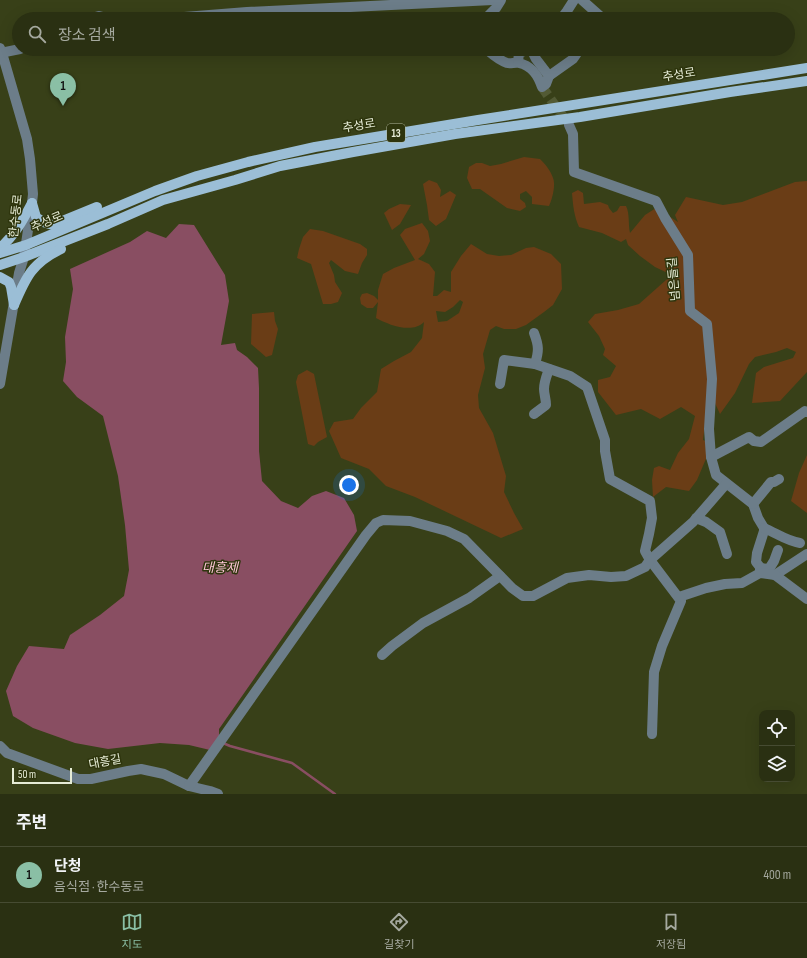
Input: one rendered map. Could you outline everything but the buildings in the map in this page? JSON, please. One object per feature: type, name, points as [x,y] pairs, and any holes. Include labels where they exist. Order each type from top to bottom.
[{"type":"main road","name":"추성로","points":[[0,253],[26,245],[155,191],[197,176],[248,162],[315,147],[807,68]]},
{"type":"main road","name":"추성로","points":[[0,265],[108,224],[164,200],[280,166],[455,134],[580,117],[807,81]]},
{"type":"main road","points":[[32,202],[36,217],[42,222],[53,225],[115,200],[197,176]]},
{"type":"main road","points":[[14,305],[23,284],[33,268],[48,255],[142,213],[173,197]]},
{"type":"main road","points":[[0,248],[22,223],[32,202]]},
{"type":"main road","points":[[0,277],[9,282],[14,305]]},
{"type":"street","points":[[247,12],[493,0]]},
{"type":"street","points":[[492,12],[501,0]]},
{"type":"street","points":[[566,12],[574,0]]},
{"type":"street","points":[[582,0],[596,12]]},
{"type":"street","name":"한수동로","points":[[0,384],[19,273],[24,257],[32,202],[30,159],[26,139],[1,51],[12,50]]},
{"type":"street","points":[[494,56],[498,60],[509,64],[518,62],[529,67],[536,73],[542,87],[546,84],[549,76],[575,56]]},
{"type":"street","points":[[518,62],[519,56]]},
{"type":"street","points":[[534,56],[549,76]]},
{"type":"street","name":"넘은들길","points":[[569,125],[573,134],[574,172],[656,201],[688,255],[690,311],[707,324],[712,379],[709,429],[711,457],[716,475],[753,504]]},
{"type":"street","points":[[534,333],[539,352],[535,364]]},
{"type":"street","points":[[500,384],[504,360],[535,364],[570,376],[587,387],[605,440],[605,451],[610,479],[650,501],[652,518],[645,551],[650,560],[679,597],[681,602],[662,646],[654,672],[652,734]]},
{"type":"street","points":[[534,414],[546,405],[544,384],[549,369]]},
{"type":"street","points":[[711,457],[749,437],[754,441],[761,442],[805,411],[807,412]]},
{"type":"street","points":[[779,479],[771,482],[753,504],[758,518],[764,528],[786,539],[794,542],[800,542]]},
{"type":"street","points":[[189,786],[376,523],[383,520],[410,521],[447,531],[464,538],[512,588],[523,596],[533,596],[567,578],[589,575],[611,577],[626,576],[645,567],[650,560],[696,518],[726,484]]},
{"type":"street","points":[[696,518],[706,522],[720,532],[727,554]]},
{"type":"street","points":[[760,571],[756,562],[764,528]]},
{"type":"street","points":[[679,597],[706,588],[725,584],[742,583],[760,571],[769,569],[778,550]]},
{"type":"street","points":[[775,575],[807,554]]},
{"type":"street","points":[[760,571],[775,575],[807,599]]},
{"type":"street","points":[[382,656],[392,646],[423,623],[469,598],[500,576]]},
{"type":"street","name":"대흥길","points":[[0,746],[7,753],[78,779],[91,779],[141,769],[164,774],[189,786],[218,794]]},
{"type":"shaded area","points":[[524,157],[540,159],[551,173],[554,181],[554,188],[549,206],[532,204],[532,197],[526,191],[520,194],[520,199],[525,203],[526,207],[520,211],[507,208],[480,189],[472,189],[467,178],[469,167],[476,163],[482,163],[490,166],[501,164]]},
{"type":"shaded area","points":[[429,180],[437,183],[441,190],[440,197],[450,191],[456,195],[446,219],[436,226],[429,220],[423,184]]},
{"type":"shaded area","points":[[807,181],[807,372],[780,401],[752,403],[756,373],[764,367],[793,358],[796,352],[787,348],[755,357],[749,364],[735,393],[720,414],[714,401],[706,417],[703,440],[708,442],[708,454],[697,480],[689,491],[666,487],[653,497],[652,480],[654,468],[659,466],[670,470],[678,453],[689,439],[695,416],[681,407],[660,419],[641,409],[616,415],[598,392],[598,380],[610,377],[616,366],[603,355],[605,349],[599,336],[588,322],[595,314],[639,304],[666,280],[674,276],[655,267],[640,256],[628,245],[626,239],[621,242],[602,233],[579,227],[573,206],[572,193],[578,190],[583,193],[584,204],[600,202],[608,205],[613,213],[617,211],[620,206],[626,206],[630,233],[645,215],[656,208],[678,222],[675,215],[686,197],[723,205],[742,202],[795,182]]},
{"type":"shaded area","points":[[400,204],[411,205],[400,224],[392,230],[384,213]]},
{"type":"shaded area","points":[[422,223],[428,231],[430,241],[424,254],[418,259],[429,264],[435,272],[433,296],[437,296],[444,290],[451,292],[451,272],[471,244],[487,254],[499,256],[511,255],[526,248],[534,247],[551,254],[561,264],[562,289],[553,305],[526,325],[516,329],[504,329],[496,326],[490,330],[483,354],[485,368],[478,395],[479,408],[493,433],[506,476],[504,492],[523,529],[501,538],[415,497],[386,486],[369,469],[341,458],[329,431],[334,422],[353,419],[361,408],[377,392],[381,369],[411,352],[422,338],[424,322],[419,326],[407,328],[394,326],[376,318],[378,302],[373,308],[367,308],[361,304],[360,298],[362,294],[367,293],[374,296],[378,300],[378,290],[383,274],[415,260],[400,235],[405,229]],"holes":[[[460,300],[463,302],[459,313],[447,321],[438,322],[436,311],[445,312]]]},
{"type":"shaded area","points":[[310,229],[323,231],[360,244],[367,249],[367,255],[358,274],[345,271],[331,260],[329,263],[335,282],[342,293],[338,302],[323,304],[311,264],[297,258],[303,237]]},
{"type":"shaded area","points":[[274,312],[278,329],[272,355],[266,357],[251,344],[252,314]]},
{"type":"shaded area","points":[[307,370],[314,374],[327,437],[314,446],[308,444],[296,382],[298,375]]},
{"type":"shaded area","points":[[807,455],[807,513],[791,501],[799,473]]},
{"type":"water","name":"대흥제","points":[[179,224],[194,225],[225,275],[229,301],[221,345],[235,343],[237,350],[258,368],[259,451],[262,481],[281,501],[298,508],[312,496],[326,491],[344,498],[354,515],[357,531],[219,729],[219,737],[210,750],[189,745],[160,743],[108,749],[75,743],[33,728],[13,716],[6,691],[17,666],[29,646],[64,649],[70,635],[100,615],[124,596],[129,570],[125,525],[118,476],[103,416],[77,397],[63,381],[66,362],[65,337],[73,289],[70,269],[130,242],[147,231],[166,238]]},
{"type":"waterway","points":[[223,743],[292,763],[335,794]]},
{"type":"tunnel","points":[[542,87],[568,124]]},
{"type":"place","name":"단청","points":[[63,106]]}]
